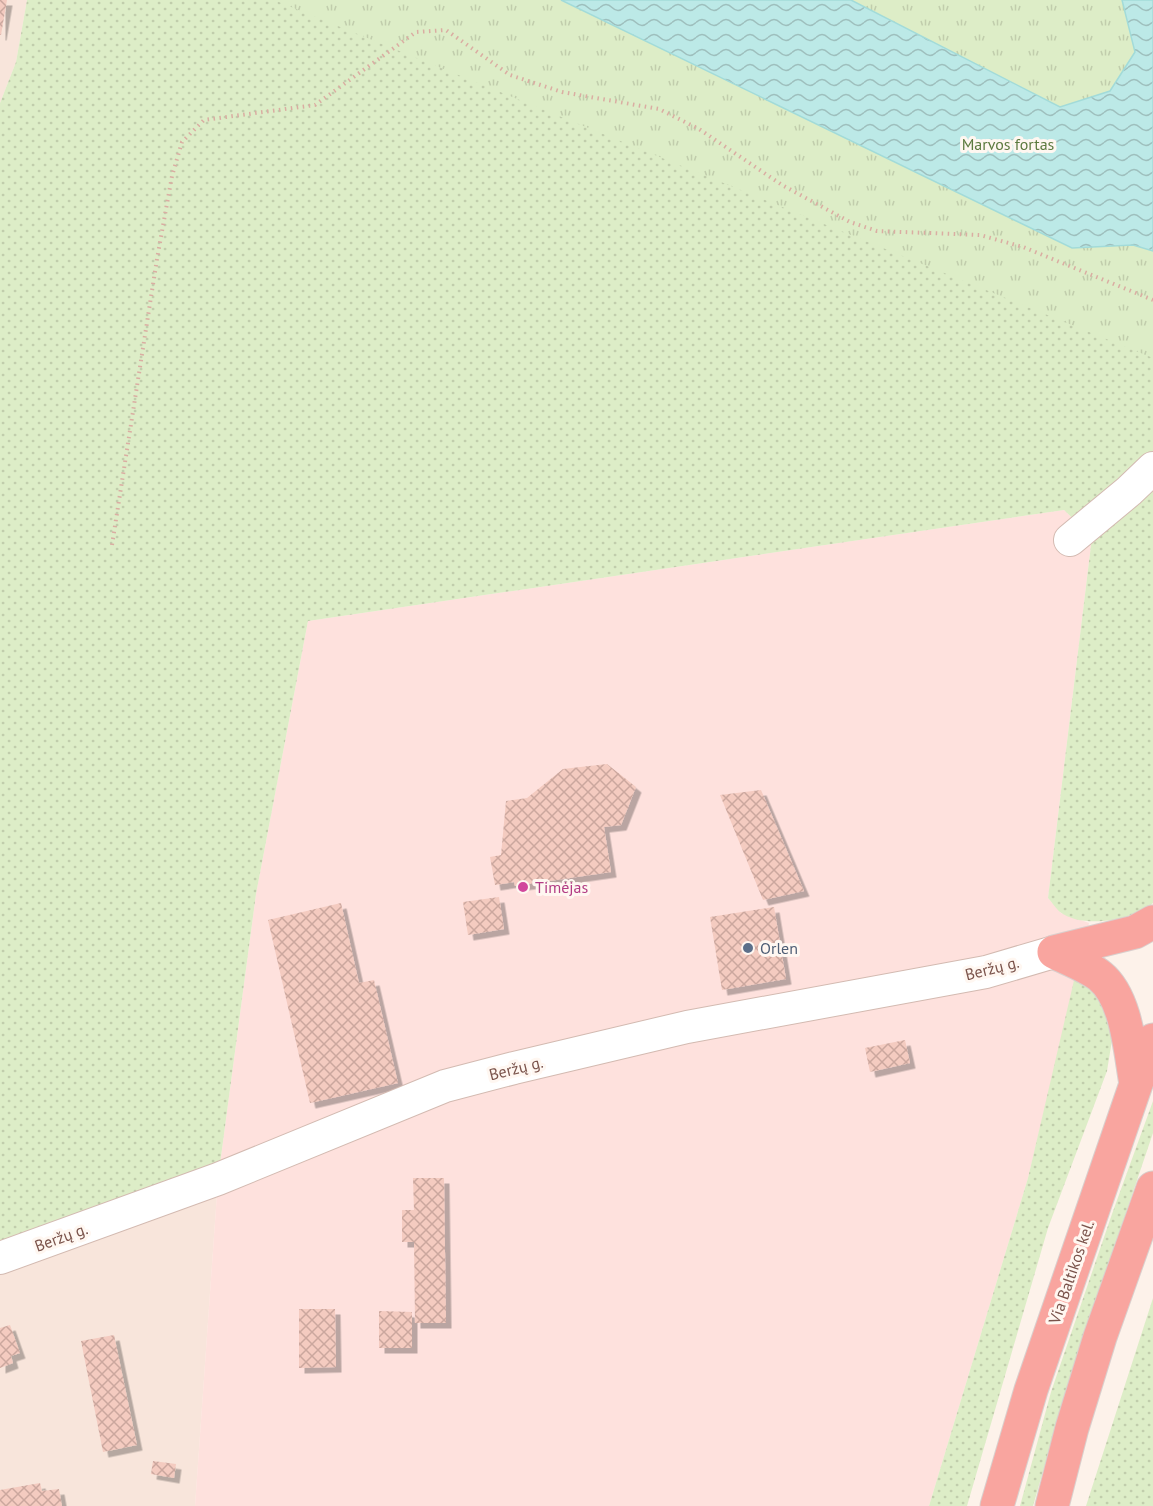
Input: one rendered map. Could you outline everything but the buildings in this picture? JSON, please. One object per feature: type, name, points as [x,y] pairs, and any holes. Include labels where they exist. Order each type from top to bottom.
[{"type":"highway","points":[[1054,952],[1135,932],[1153,922]]},
{"type":"highway","points":[[1054,952],[1100,976],[1117,997],[1125,1025],[1136,1084]]},
{"type":"highway","name":"Via Baltikos kel.","points":[[997,1506],[1030,1389],[1153,1040]]},
{"type":"highway","points":[[1052,1506],[1072,1428],[1100,1337],[1153,1188]]},
{"type":"street","points":[[1070,540],[1153,468]]},
{"type":"street","name":"Beržų g.","points":[[0,1258],[218,1179],[445,1086],[687,1028],[986,972],[1054,952]]},
{"type":"path","points":[[112,545],[172,176],[182,142],[204,120],[315,105],[416,32],[446,30],[510,75],[562,92],[658,109],[699,129],[782,185],[850,222],[877,231],[980,235],[1023,247],[1153,300]]},
{"type":"shaded area","points":[[0,0],[27,0],[16,62],[0,103]]},
{"type":"shaded area","points":[[1064,510],[1092,537],[1048,898],[1061,913],[1089,923],[1028,1178],[929,1506],[195,1506],[218,1179],[256,894],[308,621]]},
{"type":"shaded area","points":[[218,1179],[195,1506],[0,1506],[0,1258]]},
{"type":"green space","points":[[27,0],[561,0],[1153,251],[1153,903],[1121,918],[1094,921],[1069,917],[1058,911],[1048,898],[1092,537],[1064,510],[308,621],[256,894],[218,1179],[0,1258],[0,103],[16,62]]},
{"type":"green space","name":"Marvos fortas","points":[[274,0],[1153,0],[1153,358]]},
{"type":"green space","points":[[1075,976],[1098,991],[1113,1034],[1107,1071],[1048,1228],[967,1506],[929,1506],[1028,1178]]},
{"type":"green space","points":[[1153,1101],[1153,1133],[1070,1378],[1033,1506],[1020,1506],[1051,1392]]},
{"type":"green space","points":[[1153,1298],[1153,1506],[1086,1506]]},
{"type":"water","points":[[561,0],[851,0],[1060,107],[1110,91],[1135,52],[1122,0],[1153,0],[1153,251],[1133,245],[1072,248]]},
{"type":"place","name":"Timėjas","points":[[523,887]]},
{"type":"place","name":"Orlen","points":[[748,948]]}]
